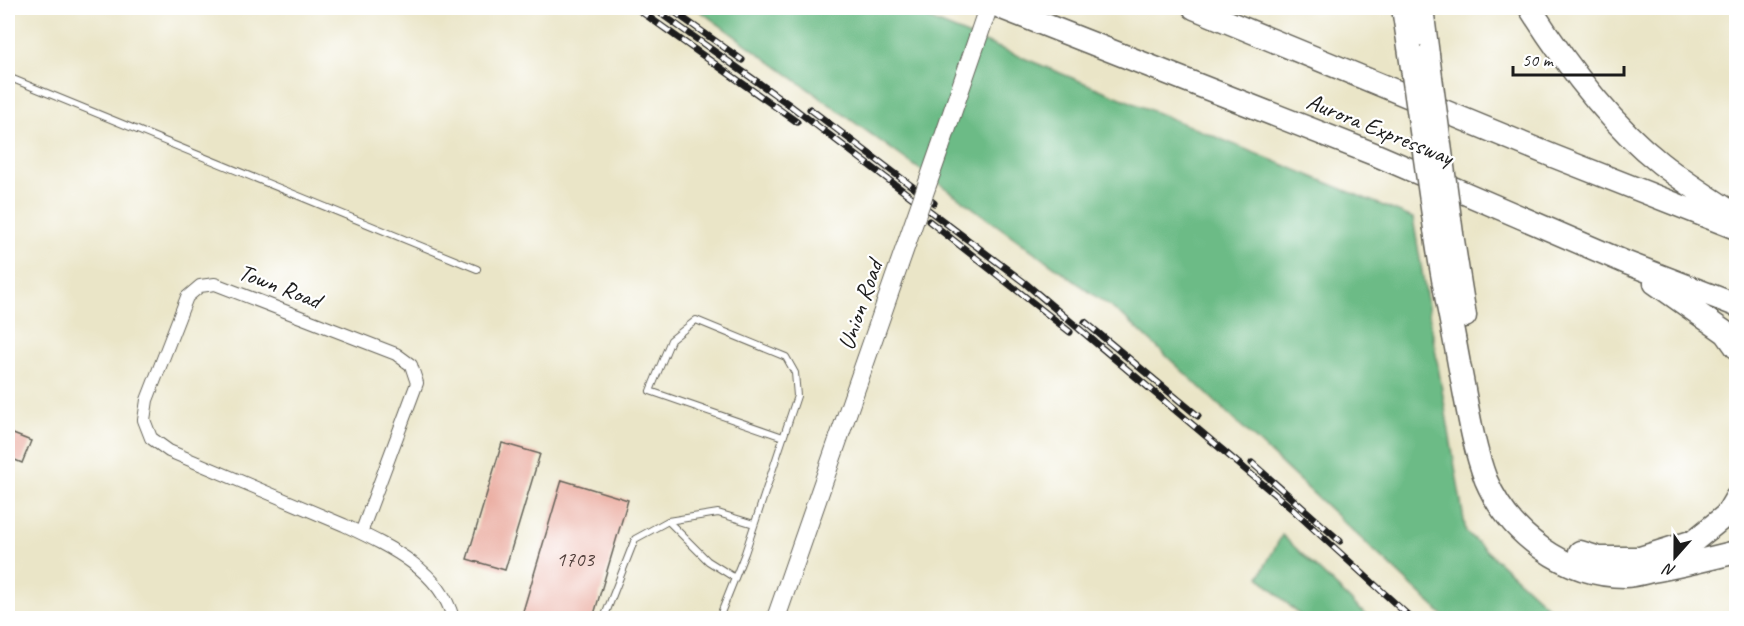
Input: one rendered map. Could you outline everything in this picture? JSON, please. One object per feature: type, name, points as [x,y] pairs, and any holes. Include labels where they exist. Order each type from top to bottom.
[{"type":"highway","name":"Aurora Expressway","points":[[1002,8],[1374,154],[1627,263],[1737,305]]},
{"type":"highway","name":"Aurora Expressway","points":[[1194,8],[1542,152],[1737,228]]},
{"type":"highway","points":[[1403,8],[1419,51]]},
{"type":"highway","points":[[1422,8],[1419,51],[1475,444],[1487,480],[1500,504],[1514,524],[1534,544],[1562,562],[1594,572],[1625,576],[1677,567],[1737,552]]},
{"type":"highway","points":[[1530,8],[1558,51],[1607,112],[1659,163],[1737,215]]},
{"type":"highway","points":[[1444,232],[1485,439],[1500,477],[1517,508],[1539,529],[1564,547],[1599,558],[1640,558],[1694,541],[1726,514],[1737,498]]},
{"type":"highway","points":[[1627,263],[1726,333],[1737,347]]},
{"type":"main road","name":"Union Road","points":[[776,618],[988,8]]},
{"type":"street","name":"Town Road","points":[[361,533],[417,383],[411,365],[396,354],[214,284],[200,286],[187,297],[147,400],[144,420],[151,438],[169,451],[390,546],[434,582],[450,607],[453,618]]},
{"type":"lane","points":[[8,77],[477,269]]},
{"type":"lane","points":[[720,618],[754,524],[797,396],[795,373],[786,357],[696,320],[671,340],[650,392],[783,437]]},
{"type":"lane","points":[[604,618],[635,538],[668,521],[718,513],[754,524]]},
{"type":"lane","points":[[668,521],[708,561],[735,578]]},
{"type":"green space","points":[[696,8],[902,8],[1413,218],[1466,532],[1560,618],[1446,618],[1127,319]]},
{"type":"green space","points":[[1282,535],[1369,618],[1303,618],[1259,577]]},
{"type":"building","points":[[8,432],[31,441],[22,463],[8,457]]},
{"type":"building","points":[[502,443],[540,454],[505,570],[467,559]]},
{"type":"building","points":[[562,480],[628,500],[593,618],[521,618]]},
{"type":"railway","points":[[636,8],[797,122]]},
{"type":"railway","points":[[653,8],[787,103],[1025,283],[1291,508],[1411,618]]},
{"type":"railway","points":[[669,8],[742,60]]},
{"type":"railway","points":[[810,109],[934,203]]},
{"type":"railway","points":[[929,221],[1070,332]]},
{"type":"railway","points":[[1085,322],[1198,416]]},
{"type":"railway","points":[[1252,463],[1340,541]]}]
